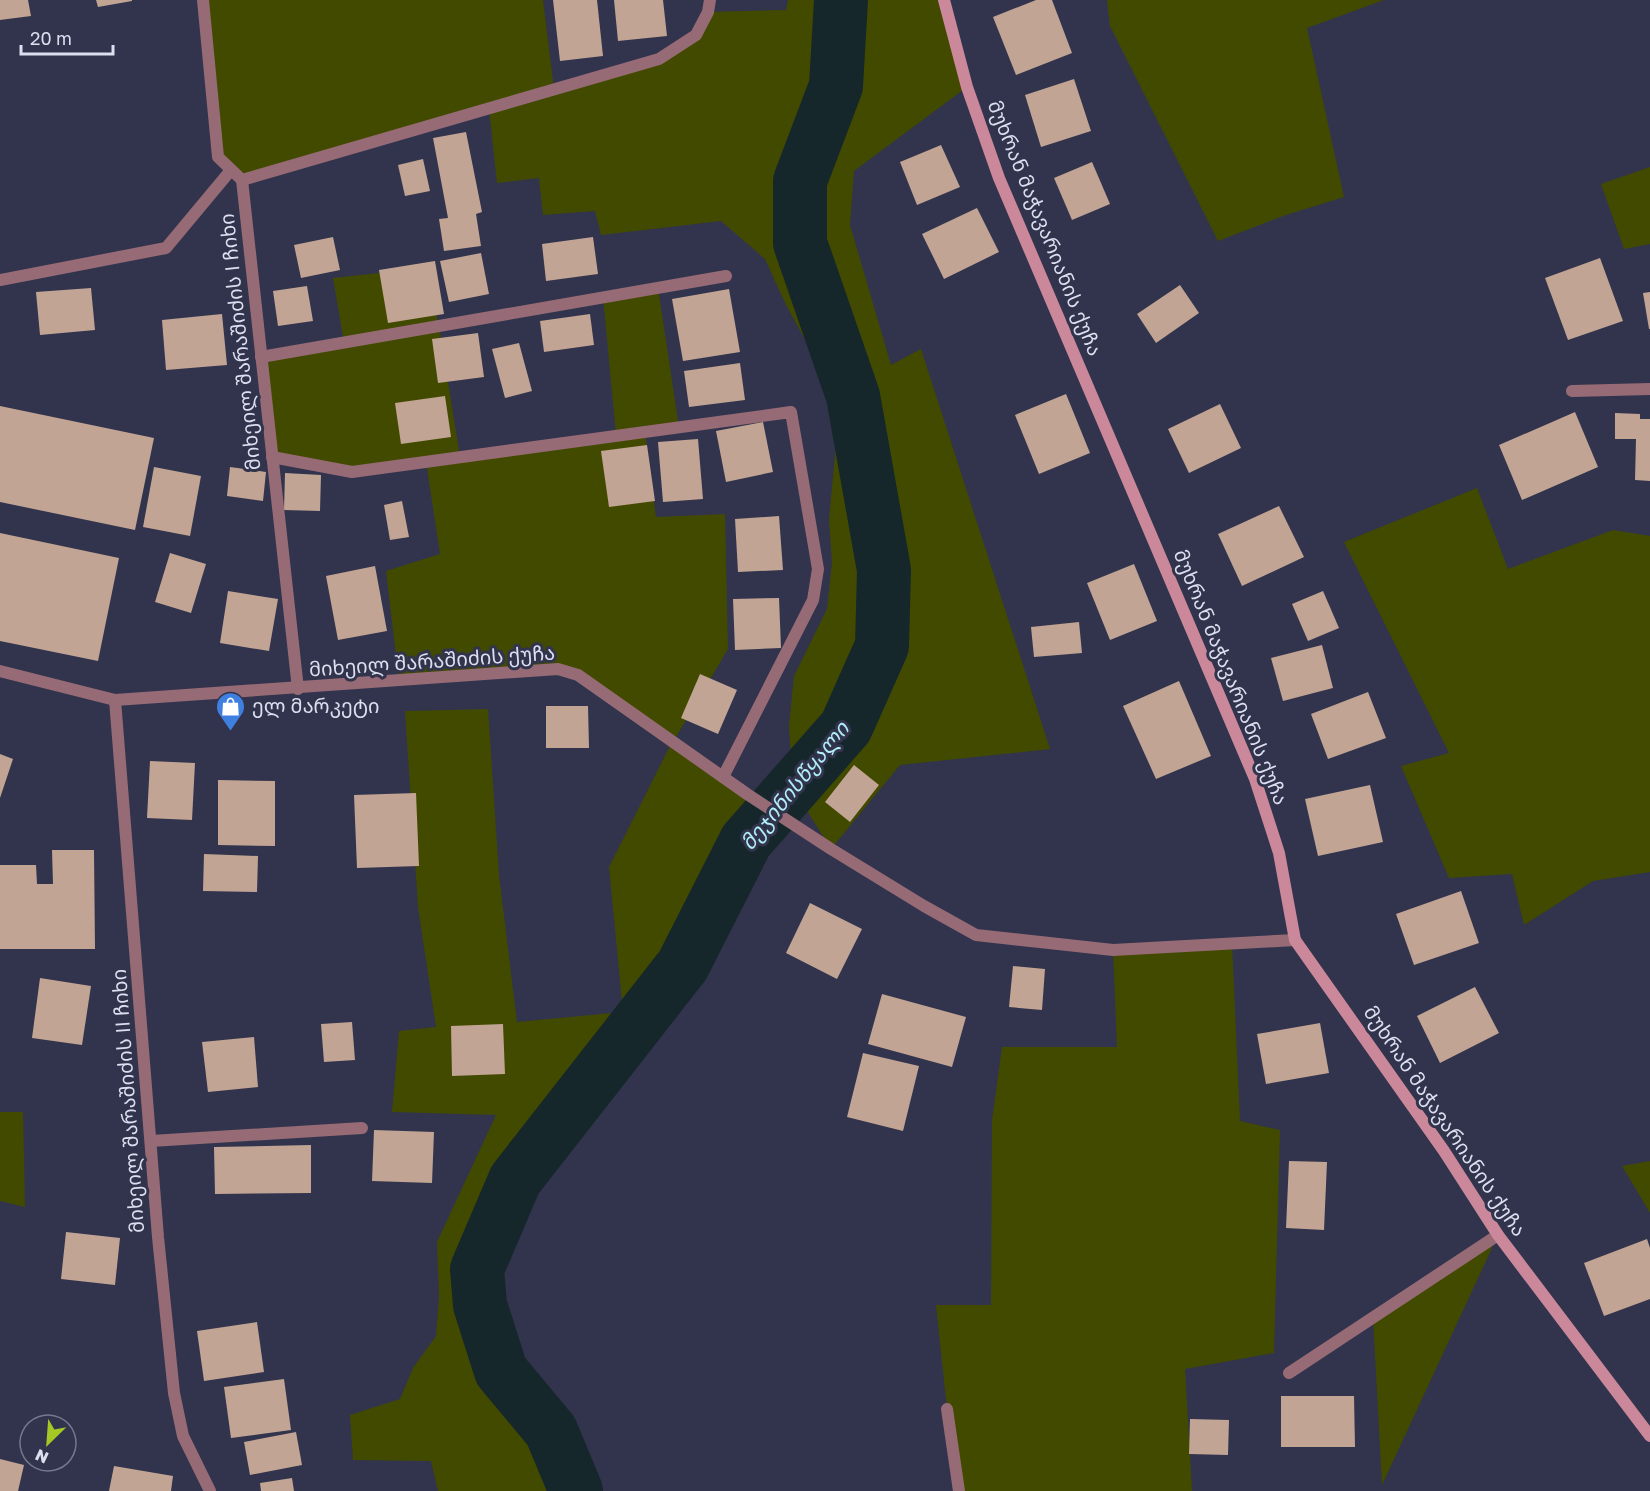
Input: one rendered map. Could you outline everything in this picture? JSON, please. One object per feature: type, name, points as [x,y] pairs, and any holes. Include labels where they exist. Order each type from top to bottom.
[{"type":"street","points":[[203,0],[218,157],[242,180],[659,59],[696,35],[708,12],[710,0]]},
{"type":"street","name":"მუხრან მაჭავარიანის ქუჩა","points":[[944,0],[967,87],[999,178],[1256,779],[1279,853],[1295,940],[1443,1151],[1498,1235],[1650,1436]]},
{"type":"street","points":[[0,280],[166,248],[231,170]]},
{"type":"street","name":"მიხეილ შარაშიძის I ჩიხი","points":[[242,180],[298,689]]},
{"type":"street","points":[[261,357],[726,276]]},
{"type":"street","points":[[1572,391],[1650,389]]},
{"type":"street","points":[[272,457],[352,472],[791,412],[818,569],[813,600],[723,777]]},
{"type":"street","name":"მიხეილ შარაშიძის ქუჩა","points":[[0,671],[115,700],[298,689],[558,669],[578,675],[747,794],[831,849],[976,935],[1113,950],[1295,940]]},
{"type":"street","name":"მიხეილ შარაშიძის II ჩიხი","points":[[115,700],[158,1237],[174,1393],[183,1436],[210,1491]]},
{"type":"street","points":[[152,1141],[362,1128]]},
{"type":"street","points":[[1289,1373],[1498,1235]]},
{"type":"street","points":[[947,1409],[959,1491]]},
{"type":"green space","points":[[203,0],[543,0],[554,89],[659,59],[696,35],[708,12],[786,10],[788,0],[944,0],[967,87],[854,171],[850,225],[891,365],[921,349],[1050,749],[900,765],[831,849],[793,788],[789,726],[794,676],[827,609],[832,562],[829,520],[837,433],[828,381],[786,305],[765,259],[721,221],[601,235],[595,211],[543,215],[539,178],[497,183],[489,109],[242,180],[218,157]]},
{"type":"green space","points":[[1107,0],[1384,0],[1307,28],[1344,197],[1286,215],[1218,241],[1110,26]]},
{"type":"green space","points":[[1650,167],[1650,244],[1624,249],[1601,184]]},
{"type":"green space","points":[[426,268],[439,326],[460,457],[616,435],[603,297],[658,288],[679,427],[645,432],[656,517],[725,514],[728,649],[673,742],[747,794],[746,841],[683,965],[515,1180],[477,1269],[480,1305],[501,1371],[551,1431],[576,1491],[438,1491],[431,1461],[353,1460],[350,1415],[400,1399],[413,1368],[436,1336],[439,1297],[437,1242],[496,1115],[392,1112],[399,1031],[436,1027],[418,907],[405,711],[488,709],[499,875],[517,1022],[623,1012],[609,867],[672,742],[558,669],[399,681],[386,571],[440,554],[426,462],[352,472],[272,457],[261,357],[344,343],[333,278]]},
{"type":"green space","points":[[1477,488],[1508,569],[1613,530],[1650,536],[1650,872],[1593,881],[1524,925],[1512,874],[1449,878],[1401,766],[1449,753],[1344,542]]},
{"type":"green space","points":[[1232,943],[1240,1121],[1280,1130],[1274,1353],[1185,1369],[1192,1491],[959,1491],[947,1409],[936,1305],[991,1305],[992,1120],[1002,1047],[1117,1047],[1113,950]]},
{"type":"green space","points":[[0,1112],[23,1112],[25,1207],[0,1201]]},
{"type":"green space","points":[[1650,1161],[1650,1213],[1622,1166]]},
{"type":"green space","points":[[1498,1235],[1382,1485],[1373,1318]]},
{"type":"building","points":[[0,0],[28,0],[31,16],[0,20]]},
{"type":"building","points":[[96,0],[132,0],[132,1],[98,7]]},
{"type":"building","points":[[553,0],[597,0],[603,56],[560,61]]},
{"type":"building","points":[[614,0],[663,0],[667,36],[618,41]]},
{"type":"building","points":[[1036,0],[1052,0],[1072,53],[1016,75],[993,17]]},
{"type":"building","points":[[1074,79],[1091,131],[1041,147],[1025,95]]},
{"type":"building","points":[[466,132],[482,212],[476,214],[481,246],[444,251],[439,219],[448,218],[433,138]]},
{"type":"building","points":[[941,145],[960,187],[917,205],[900,162]]},
{"type":"building","points":[[423,159],[430,191],[405,196],[398,165]]},
{"type":"building","points":[[1092,162],[1110,204],[1072,220],[1054,178]]},
{"type":"building","points":[[977,208],[999,252],[944,279],[922,234]]},
{"type":"building","points":[[333,237],[340,270],[301,278],[294,245]]},
{"type":"building","points":[[593,237],[598,274],[546,281],[542,244]]},
{"type":"building","points":[[481,253],[489,294],[449,302],[440,261]]},
{"type":"building","points":[[1600,258],[1623,321],[1568,340],[1545,278]]},
{"type":"building","points":[[435,261],[444,314],[388,323],[379,270]]},
{"type":"building","points":[[1180,285],[1199,313],[1156,343],[1137,314]]},
{"type":"building","points":[[307,286],[313,321],[278,326],[273,291]]},
{"type":"building","points":[[91,288],[95,330],[40,335],[36,292]]},
{"type":"building","points":[[729,289],[740,352],[683,361],[672,299]]},
{"type":"building","points":[[1650,292],[1650,329],[1649,329],[1643,293]]},
{"type":"building","points":[[222,314],[227,365],[166,370],[162,320]]},
{"type":"building","points":[[590,314],[594,345],[544,352],[540,321]]},
{"type":"building","points":[[478,333],[484,377],[438,383],[432,339]]},
{"type":"building","points":[[519,343],[532,391],[505,398],[492,349]]},
{"type":"building","points":[[740,363],[745,400],[689,407],[684,371]]},
{"type":"building","points":[[1066,394],[1090,453],[1039,474],[1015,415]]},
{"type":"building","points":[[445,396],[451,437],[401,444],[395,403]]},
{"type":"building","points":[[1220,404],[1241,448],[1189,473],[1168,429]]},
{"type":"building","points":[[0,406],[154,438],[135,530],[0,502]]},
{"type":"building","points":[[1575,412],[1598,467],[1522,500],[1499,445]]},
{"type":"building","points":[[1615,413],[1640,414],[1640,419],[1650,419],[1650,481],[1635,480],[1636,439],[1615,439]]},
{"type":"building","points":[[763,422],[773,472],[726,482],[716,431]]},
{"type":"building","points":[[698,439],[703,499],[663,502],[658,442]]},
{"type":"building","points":[[647,445],[655,501],[609,507],[601,451]]},
{"type":"building","points":[[154,467],[201,476],[190,536],[143,527]]},
{"type":"building","points":[[230,467],[266,472],[263,501],[227,496]]},
{"type":"building","points":[[285,473],[321,475],[320,511],[284,510]]},
{"type":"building","points":[[402,501],[409,537],[390,540],[384,505]]},
{"type":"building","points":[[1279,506],[1304,557],[1242,586],[1218,534]]},
{"type":"building","points":[[779,516],[783,570],[738,572],[735,519]]},
{"type":"building","points":[[0,533],[119,558],[98,661],[0,641]]},
{"type":"building","points":[[170,553],[206,564],[191,613],[155,602]]},
{"type":"building","points":[[1134,564],[1157,621],[1110,640],[1087,583]]},
{"type":"building","points":[[375,566],[387,631],[338,640],[326,576]]},
{"type":"building","points":[[228,591],[278,599],[269,651],[220,643]]},
{"type":"building","points":[[1323,591],[1339,628],[1308,641],[1292,604]]},
{"type":"building","points":[[779,598],[781,648],[735,650],[733,599]]},
{"type":"building","points":[[1079,622],[1082,653],[1034,657],[1031,627]]},
{"type":"building","points":[[1322,645],[1333,688],[1283,701],[1271,658]]},
{"type":"building","points":[[700,674],[737,690],[718,734],[681,718]]},
{"type":"building","points":[[1179,681],[1211,756],[1156,779],[1123,706]]},
{"type":"building","points":[[1368,692],[1386,738],[1328,759],[1311,714]]},
{"type":"building","points":[[546,706],[588,706],[589,748],[546,748]]},
{"type":"building","points":[[0,754],[13,759],[0,798]]},
{"type":"building","points":[[150,761],[195,763],[192,820],[147,818]]},
{"type":"building","points":[[854,765],[879,785],[850,822],[825,802]]},
{"type":"building","points":[[218,780],[275,781],[275,846],[218,845]]},
{"type":"building","points":[[1370,785],[1383,842],[1318,856],[1305,799]]},
{"type":"building","points":[[416,793],[419,866],[357,868],[354,795]]},
{"type":"building","points":[[52,850],[94,850],[95,949],[0,949],[0,865],[36,865],[37,884],[53,884]]},
{"type":"building","points":[[204,854],[258,856],[257,892],[203,891]]},
{"type":"building","points":[[1461,891],[1479,943],[1414,965],[1396,914]]},
{"type":"building","points":[[810,903],[862,929],[837,979],[786,953]]},
{"type":"building","points":[[1013,966],[1045,969],[1042,1010],[1009,1007]]},
{"type":"building","points":[[40,978],[91,986],[82,1045],[32,1038]]},
{"type":"building","points":[[1475,987],[1499,1033],[1440,1063],[1417,1016]]},
{"type":"building","points":[[882,994],[966,1017],[952,1067],[868,1044]]},
{"type":"building","points":[[352,1022],[355,1060],[324,1062],[321,1024]]},
{"type":"building","points":[[1320,1023],[1329,1073],[1266,1084],[1257,1034]]},
{"type":"building","points":[[503,1024],[505,1074],[452,1076],[451,1026]]},
{"type":"building","points":[[254,1037],[258,1087],[208,1092],[202,1042]]},
{"type":"building","points":[[863,1053],[919,1066],[903,1131],[847,1117]]},
{"type":"building","points":[[374,1130],[434,1132],[432,1183],[372,1181]]},
{"type":"building","points":[[311,1145],[311,1193],[215,1194],[214,1147]]},
{"type":"building","points":[[1289,1161],[1327,1162],[1324,1230],[1286,1228]]},
{"type":"building","points":[[66,1232],[120,1238],[115,1285],[61,1279]]},
{"type":"building","points":[[1647,1239],[1650,1248],[1650,1299],[1604,1316],[1584,1263]]},
{"type":"building","points":[[257,1322],[264,1372],[204,1381],[197,1331]]},
{"type":"building","points":[[284,1379],[291,1430],[231,1438],[224,1387]]},
{"type":"building","points":[[1281,1396],[1354,1396],[1355,1447],[1281,1447]]},
{"type":"building","points":[[1190,1419],[1229,1420],[1228,1455],[1189,1454]]},
{"type":"building","points":[[296,1432],[302,1465],[250,1475],[244,1442]]},
{"type":"building","points":[[0,1459],[18,1464],[18,1473],[22,1473],[18,1491],[0,1491]]},
{"type":"building","points":[[114,1466],[173,1476],[171,1491],[109,1491]]},
{"type":"building","points":[[292,1478],[294,1491],[261,1491],[260,1483]]},
{"type":"waterway","name":"მეჯინისწყალი","points":[[576,1491],[551,1431],[501,1371],[480,1305],[477,1269],[515,1180],[683,965],[746,841],[846,727],[882,646],[884,570],[853,396],[800,243],[800,181],[836,86],[841,0]]},
{"type":"place","name":"ელ მარკეტი","points":[[231,732]]}]
